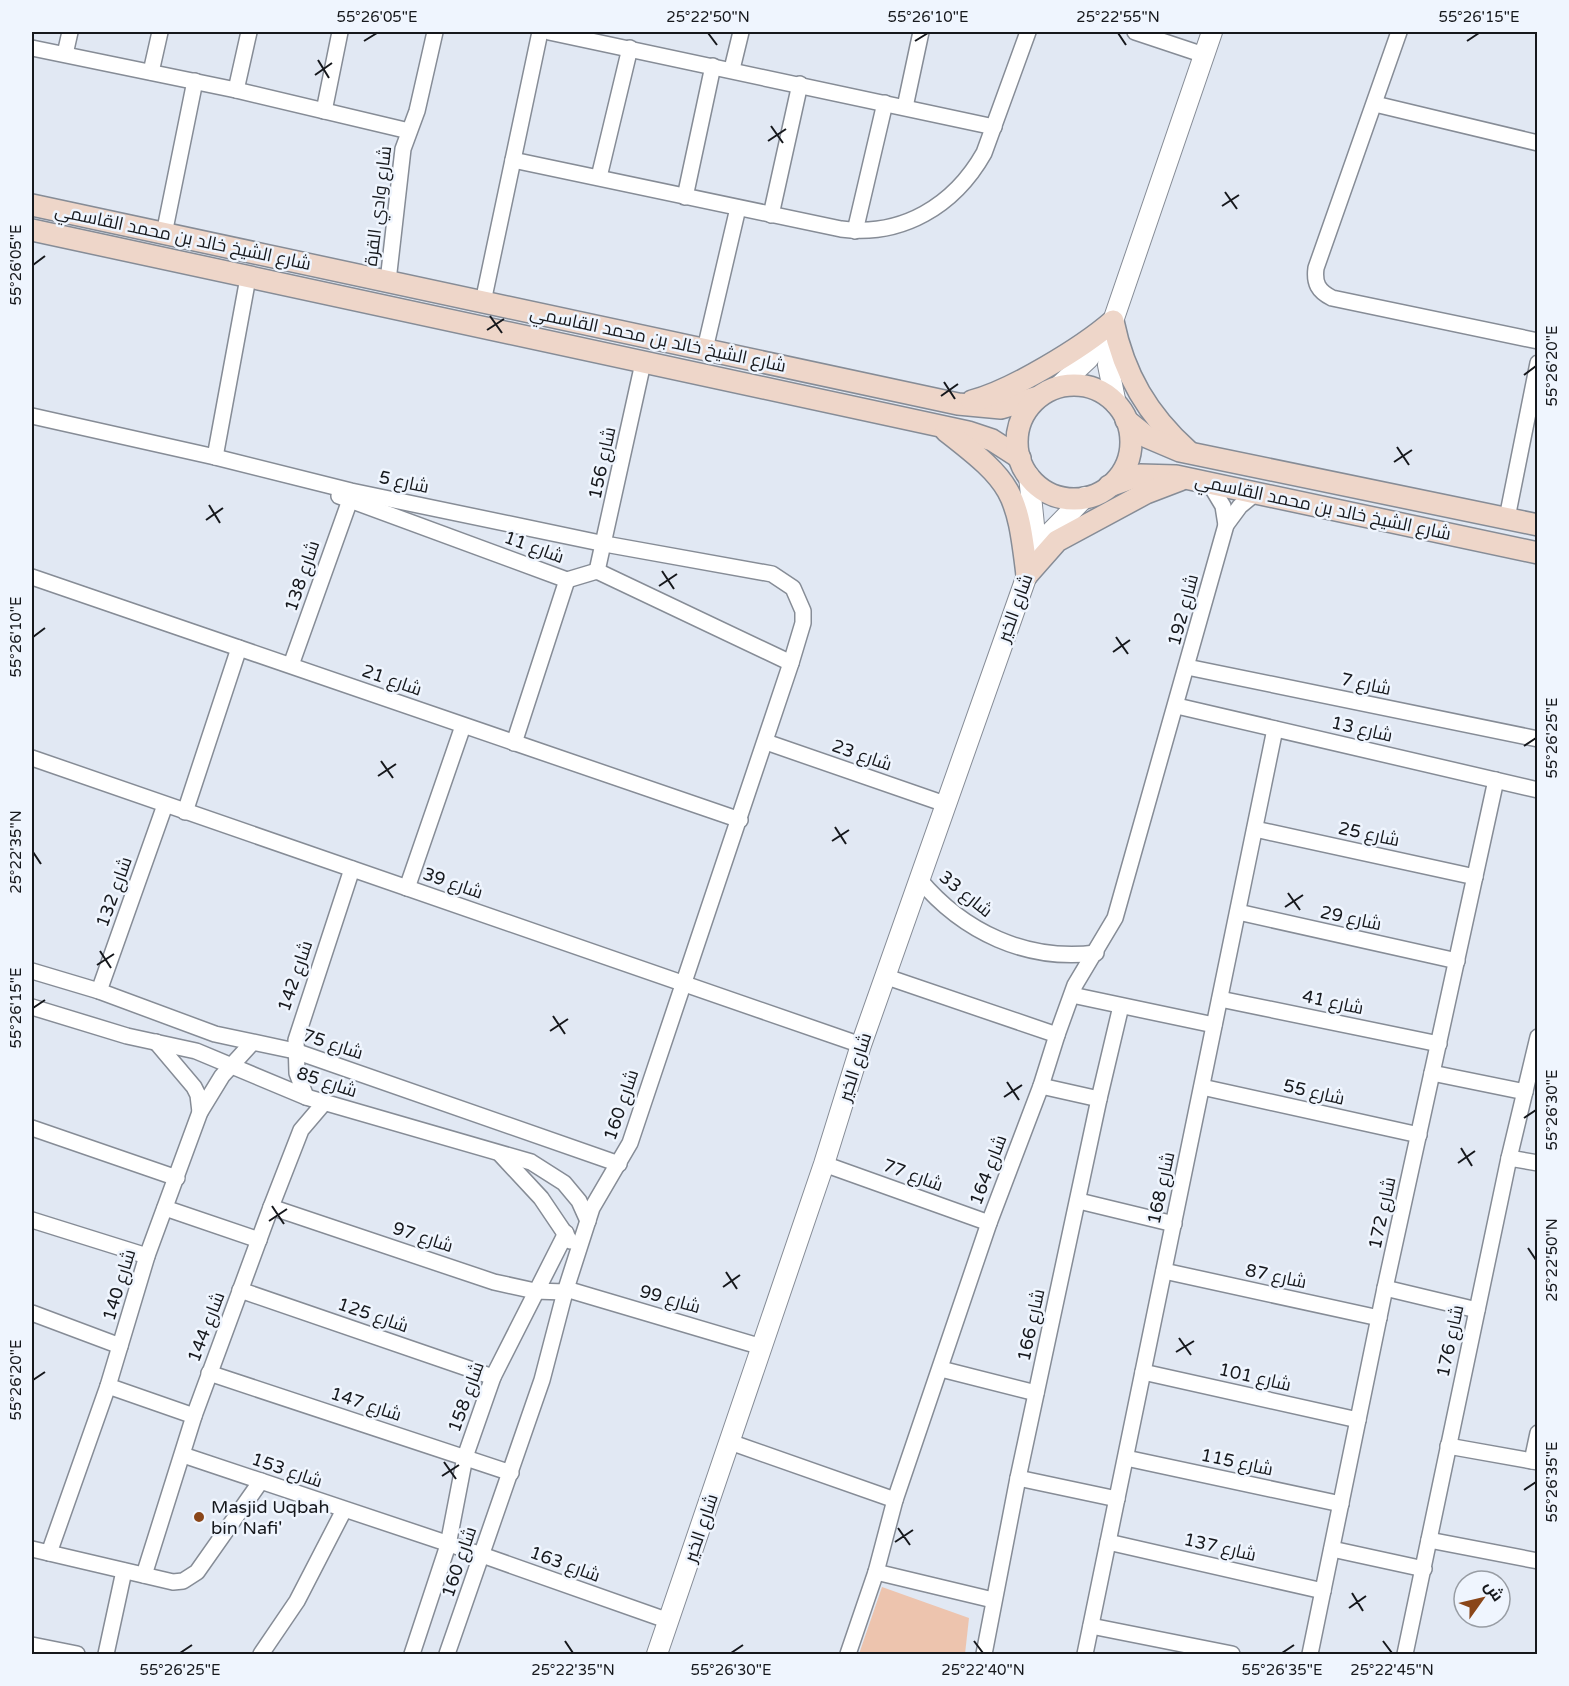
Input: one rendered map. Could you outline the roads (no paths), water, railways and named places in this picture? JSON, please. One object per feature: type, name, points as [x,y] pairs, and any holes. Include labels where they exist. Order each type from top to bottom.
[{"type":"main road","name":"شارع الشيخ خالد بن محمد القاسمي","points":[[32,205],[958,404],[1001,408],[1038,397]]},
{"type":"main road","name":"شارع الشيخ خالد بن محمد القاسمي","points":[[32,230],[941,427],[993,440],[1024,467]]},
{"type":"main road","points":[[958,404],[999,392],[1083,343],[1113,321],[1124,363],[1140,397],[1166,430],[1191,453]]},
{"type":"main road","points":[[1084,386],[1105,394],[1121,412],[1130,442],[1129,452],[1121,473],[1109,486],[1085,497],[1074,498],[1052,494],[1024,467],[1017,442],[1021,420],[1038,397],[1058,387],[1084,386]]},
{"type":"main road","name":"شارع الشيخ خالد بن محمد القاسمي","points":[[1121,412],[1159,444],[1191,453],[1538,525]]},
{"type":"main road","points":[[941,427],[990,466],[1009,491],[1020,519],[1027,574]]},
{"type":"main road","name":"شارع الشيخ خالد بن محمد القاسمي","points":[[1109,486],[1140,475],[1164,474],[1538,553]]},
{"type":"main road","points":[[1027,574],[1046,550],[1063,537],[1146,493],[1198,480]]},
{"type":"street","points":[[65,54],[70,32]]},
{"type":"street","points":[[151,72],[160,32]]},
{"type":"street","points":[[236,90],[249,32]]},
{"type":"street","points":[[324,111],[340,32]]},
{"type":"street","name":"شارع وادي القرة","points":[[388,281],[403,149],[417,111],[435,32]]},
{"type":"street","points":[[483,302],[540,32]]},
{"type":"street","points":[[549,32],[732,69],[994,127]]},
{"type":"street","points":[[732,69],[741,32]]},
{"type":"street","points":[[905,107],[921,32]]},
{"type":"street","points":[[513,160],[855,231],[894,226],[913,220],[948,200],[974,171],[994,127],[1028,32]]},
{"type":"street","points":[[1135,32],[1204,55]]},
{"type":"street","points":[[1121,412],[1108,365],[1113,321],[1212,32]]},
{"type":"street","points":[[1399,32],[1316,268],[1317,286],[1332,298],[1538,341]]},
{"type":"street","points":[[32,48],[236,90],[409,131]]},
{"type":"street","points":[[598,177],[630,48]]},
{"type":"street","points":[[685,197],[713,66]]},
{"type":"street","points":[[164,234],[195,81]]},
{"type":"street","points":[[771,215],[800,84]]},
{"type":"street","points":[[855,231],[885,103]]},
{"type":"street","points":[[1375,104],[1538,143]]},
{"type":"street","points":[[705,349],[738,208]]},
{"type":"street","points":[[215,457],[248,278]]},
{"type":"street","points":[[1058,387],[1088,359],[1113,321]]},
{"type":"street","name":"شارع 156","points":[[597,571],[605,544],[642,363]]},
{"type":"street","points":[[1507,518],[1538,363]]},
{"type":"street","name":"شارع 5","points":[[32,416],[215,457],[290,477],[605,544],[772,574]]},
{"type":"street","points":[[1024,467],[1034,525],[1027,574]]},
{"type":"street","name":"شارع 11","points":[[290,477],[567,580],[597,571]]},
{"type":"street","points":[[1198,480],[1223,506],[1226,525]]},
{"type":"street","name":"شارع 192","points":[[1177,706],[1226,525],[1239,506],[1257,492]]},
{"type":"street","name":"شارع الخير","points":[[657,1654],[824,1164],[861,1045],[887,977],[945,804],[1027,574],[1048,535],[1085,497]]},
{"type":"street","name":"شارع 138","points":[[291,665],[350,500]]},
{"type":"street","points":[[597,571],[791,663]]},
{"type":"street","name":"شارع 160","points":[[447,1654],[548,1362],[566,1291],[588,1221],[597,1196],[630,1143],[791,663],[803,623],[803,611],[793,588],[772,574]]},
{"type":"street","name":"شارع 21","points":[[32,577],[740,820]]},
{"type":"street","points":[[514,743],[567,580]]},
{"type":"street","points":[[185,812],[239,648]]},
{"type":"street","name":"شارع 7","points":[[1187,667],[1538,739]]},
{"type":"street","name":"شارع 13","points":[[1177,706],[1538,790]]},
{"type":"street","name":"شارع 164","points":[[848,1654],[876,1572],[894,1500],[941,1369],[989,1223],[1041,1086],[1072,995],[1114,918],[1177,706]]},
{"type":"street","points":[[407,888],[463,726]]},
{"type":"street","name":"شارع 168","points":[[1085,1654],[1275,729]]},
{"type":"street","name":"شارع 23","points":[[766,742],[945,804]]},
{"type":"street","name":"شارع 39","points":[[32,758],[861,1045]]},
{"type":"street","name":"شارع 172","points":[[1310,1654],[1385,1288],[1496,780]]},
{"type":"street","name":"شارع 132","points":[[99,991],[165,805]]},
{"type":"street","name":"شارع 25","points":[[1255,829],[1475,877]]},
{"type":"street","name":"شارع 142","points":[[306,1097],[297,1073],[295,1052],[298,1030],[352,869]]},
{"type":"street","name":"شارع 33","points":[[919,879],[956,915],[1001,941],[1047,954],[1096,953]]},
{"type":"street","name":"شارع 29","points":[[1238,912],[1457,961]]},
{"type":"street","name":"شارع 75","points":[[32,971],[99,991],[215,1034],[295,1052],[619,1164]]},
{"type":"street","points":[[887,977],[1057,1035]]},
{"type":"street","points":[[1072,995],[1214,1025]]},
{"type":"street","name":"شارع 41","points":[[1220,999],[1439,1044]]},
{"type":"street","name":"شارع 166","points":[[984,1654],[1018,1478],[1121,1006]]},
{"type":"street","name":"شارع 85","points":[[32,1007],[127,1036],[196,1051],[324,1103],[531,1162],[564,1183],[579,1201],[588,1221]]},
{"type":"street","name":"شارع 176","points":[[1405,1654],[1509,1158],[1535,1058],[1538,1037]]},
{"type":"street","points":[[156,1042],[194,1086],[198,1095],[200,1112]]},
{"type":"street","name":"شارع 140","points":[[49,1553],[108,1386],[147,1256],[200,1112],[230,1065],[252,1043]]},
{"type":"street","points":[[1432,1073],[1525,1092]]},
{"type":"street","points":[[1041,1086],[1099,1099]]},
{"type":"street","name":"شارع 55","points":[[1202,1087],[1419,1135]]},
{"type":"street","name":"شارع 144","points":[[144,1575],[194,1416],[271,1207],[301,1130],[324,1103]]},
{"type":"street","points":[[32,1128],[177,1178]]},
{"type":"street","points":[[531,1162],[541,1137]]},
{"type":"street","points":[[496,1151],[527,1181],[566,1233],[578,1255]]},
{"type":"street","points":[[1509,1158],[1538,1163]]},
{"type":"street","name":"شارع 77","points":[[824,1164],[989,1223]]},
{"type":"street","points":[[1079,1201],[1174,1224]]},
{"type":"street","name":"شارع 97","points":[[271,1207],[494,1282],[535,1291],[566,1291]]},
{"type":"street","points":[[165,1208],[259,1240]]},
{"type":"street","points":[[32,1220],[147,1256]]},
{"type":"street","name":"شارع 158","points":[[411,1654],[448,1545],[465,1457],[493,1377],[566,1233]]},
{"type":"street","name":"شارع 87","points":[[1164,1271],[1379,1318]]},
{"type":"street","points":[[1385,1288],[1477,1310]]},
{"type":"street","name":"شارع 125","points":[[240,1290],[493,1377]]},
{"type":"street","name":"شارع 99","points":[[566,1291],[762,1347]]},
{"type":"street","points":[[33,1319],[120,1346]]},
{"type":"street","points":[[941,1369],[1036,1393]]},
{"type":"street","name":"شارع 101","points":[[1143,1372],[1358,1420]]},
{"type":"street","name":"شارع 147","points":[[209,1373],[511,1473]]},
{"type":"street","points":[[108,1386],[194,1416]]},
{"type":"street","points":[[1448,1446],[1534,1462],[1538,1433]]},
{"type":"street","points":[[730,1442],[894,1500]]},
{"type":"street","name":"شارع 153","points":[[183,1455],[448,1545]]},
{"type":"street","name":"شارع 115","points":[[1126,1458],[1341,1504]]},
{"type":"street","points":[[1018,1478],[1117,1499]]},
{"type":"street","points":[[32,1549],[172,1582],[190,1578],[202,1566],[261,1481]]},
{"type":"street","points":[[261,1654],[297,1601],[344,1510]]},
{"type":"street","points":[[1429,1540],[1538,1561]]},
{"type":"street","name":"شارع 137","points":[[1108,1542],[1323,1591]]},
{"type":"street","name":"شارع 163","points":[[448,1545],[669,1621]]},
{"type":"street","points":[[1332,1549],[1424,1569]]},
{"type":"street","points":[[106,1654],[124,1570]]},
{"type":"street","points":[[876,1572],[993,1600]]},
{"type":"street","points":[[1091,1626],[1232,1654]]},
{"type":"street","points":[[32,1645],[77,1654]]},
{"type":"place","name":"Masjid Uqbah bin Nafi'","points":[[199,1517]]}]
